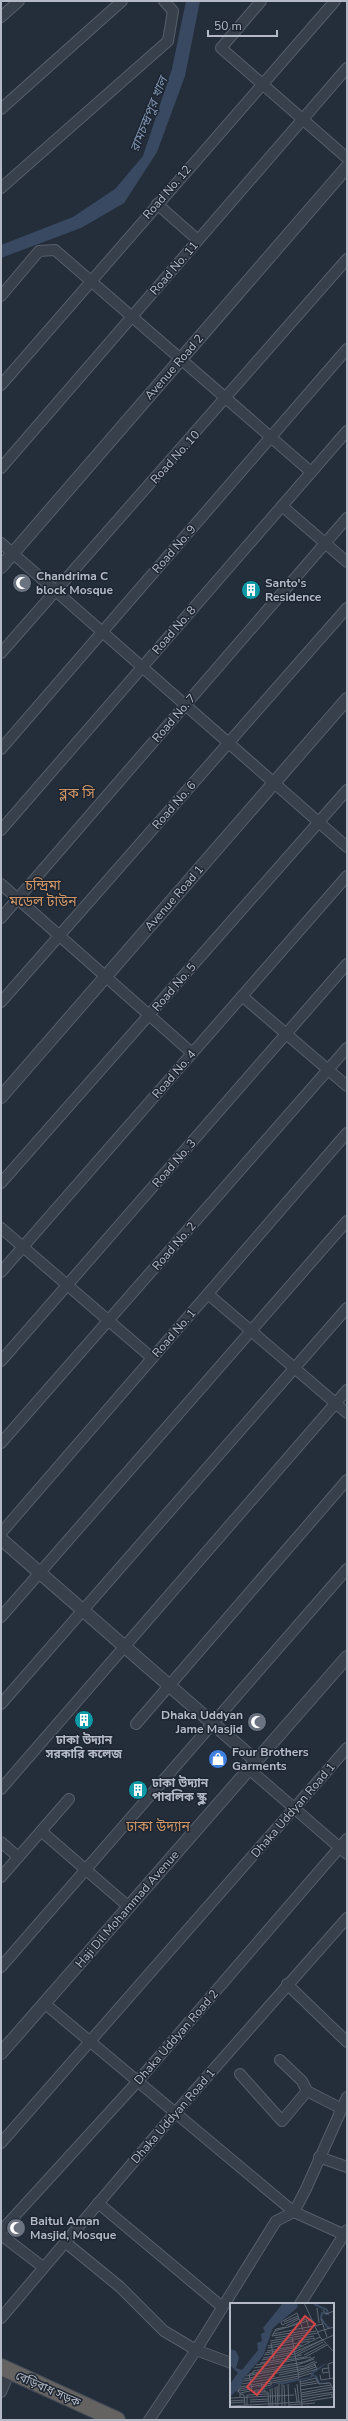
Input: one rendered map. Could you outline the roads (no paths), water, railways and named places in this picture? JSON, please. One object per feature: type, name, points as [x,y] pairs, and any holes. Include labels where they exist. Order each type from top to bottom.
[{"type":"highway","name":"বেড়িবাধ সড়ক","points":[[6,2369],[117,2420]]},
{"type":"street","points":[[1,16],[18,1]]},
{"type":"street","points":[[1,109],[122,1]]},
{"type":"street","points":[[1,188],[168,41],[173,11],[164,1]]},
{"type":"street","points":[[262,1],[221,48],[347,158]]},
{"type":"street","name":"Road No. 12","points":[[1,385],[262,83],[335,1]]},
{"type":"street","name":"Road No. 11","points":[[1,468],[347,68]]},
{"type":"street","name":"Avenue Road 2","points":[[1,567],[347,167]]},
{"type":"street","points":[[157,204],[198,240]]},
{"type":"street","points":[[1,296],[39,251],[55,250],[311,472]]},
{"type":"street","name":"Road No. 10","points":[[1,653],[226,399],[347,259]]},
{"type":"street","name":"Road No. 9","points":[[1,749],[347,349]]},
{"type":"street","name":"Road No. 8","points":[[1,830],[347,431]]},
{"type":"street","points":[[282,506],[347,562]]},
{"type":"street","name":"Road No. 7","points":[[1,918],[347,518]]},
{"type":"street","points":[[1,543],[347,847]]},
{"type":"street","name":"Road No. 6","points":[[1,1002],[347,608]]},
{"type":"street","name":"Avenue Road 1","points":[[1,1097],[347,699]]},
{"type":"street","name":"Road No. 5","points":[[1,1183],[347,790]]},
{"type":"street","name":"Road No. 4","points":[[1,1272],[347,876]]},
{"type":"street","points":[[1,884],[192,1053]]},
{"type":"street","name":"Road No. 3","points":[[1,1361],[347,964]]},
{"type":"street","points":[[242,996],[347,1086]]},
{"type":"street","name":"Road No. 2","points":[[1,1443],[347,1048]]},
{"type":"street","name":"Road No. 1","points":[[1,1533],[347,1133]]},
{"type":"street","points":[[1,1617],[252,1332],[347,1221]]},
{"type":"street","points":[[1,1228],[152,1358]]},
{"type":"street","points":[[208,1294],[347,1413]]},
{"type":"street","points":[[1,1704],[82,1609],[347,1308]]},
{"type":"street","points":[[1,1789],[347,1390]]},
{"type":"street","points":[[136,1724],[347,1480]]},
{"type":"street","points":[[1,1539],[213,1723],[294,1808],[343,1851]]},
{"type":"street","points":[[1,1967],[347,1569]]},
{"type":"street","name":"Haji Dil Mohammad Avenue","points":[[1,2053],[347,1657]]},
{"type":"street","name":"Dhaka Uddyan Road 1","points":[[1,2143],[347,1748]]},
{"type":"street","points":[[1,1877],[69,1799]]},
{"type":"street","points":[[41,1831],[129,1907]]},
{"type":"street","name":"Dhaka Uddyan Road 2","points":[[1,2231],[138,2081],[343,1851],[347,1838]]},
{"type":"street","points":[[1,1842],[18,1857]]},
{"type":"street","name":"Dhaka Uddyan Road 1","points":[[1,2318],[175,2113],[287,1984],[288,1986],[347,1918]]},
{"type":"street","points":[[287,1984],[347,2042]]},
{"type":"street","points":[[44,2003],[294,2212],[346,2234],[301,2303]]},
{"type":"street","points":[[280,2060],[302,2081],[307,2091],[342,2109]]},
{"type":"street","points":[[240,2074],[282,2121],[307,2091]]},
{"type":"street","points":[[149,2420],[196,2350],[221,2306],[276,2221],[294,2212],[306,2189],[319,2156],[347,2097]]},
{"type":"street","points":[[319,2156],[347,2167]]},
{"type":"street","points":[[98,2203],[221,2306]]},
{"type":"street","points":[[1,2235],[43,2267]]},
{"type":"street","points":[[65,2242],[120,2287],[164,2331],[196,2350],[230,2363]]},
{"type":"street","points":[[1,2392],[6,2369]]},
{"type":"water","points":[[186,1],[200,1],[185,76],[157,152],[124,203],[81,228],[1,258],[1,245],[73,217],[115,189],[143,156],[172,69]]},
{"type":"place","name":"Chandrima C block Mosque","points":[[22,583]]},
{"type":"place","name":"Santo's Residence","points":[[251,590]]},
{"type":"place","name":"ঢাকা উদ্যান সরকারি কলেজ","points":[[84,1720]]},
{"type":"place","name":"Dhaka Uddyan Jame Masjid","points":[[257,1722]]},
{"type":"place","name":"Four Brothers Garments","points":[[218,1759]]},
{"type":"place","name":"ঢাকা উদ্যান পাবলিক স্কুল","points":[[138,1790]]},
{"type":"place","name":"Baitul Aman Masjid, Mosque","points":[[16,2228]]},
{"type":"district","name":"ব্লক সি","points":[[77,793]]},
{"type":"district","name":"চন্দ্রিমা মডেল টাউন","points":[[43,894]]},
{"type":"district","name":"ঢাকা উদ্যান","points":[[158,1826]]},
{"type":"water label","name":"রামচন্দ্রপুর খাল","points":[[148,114]]}]
